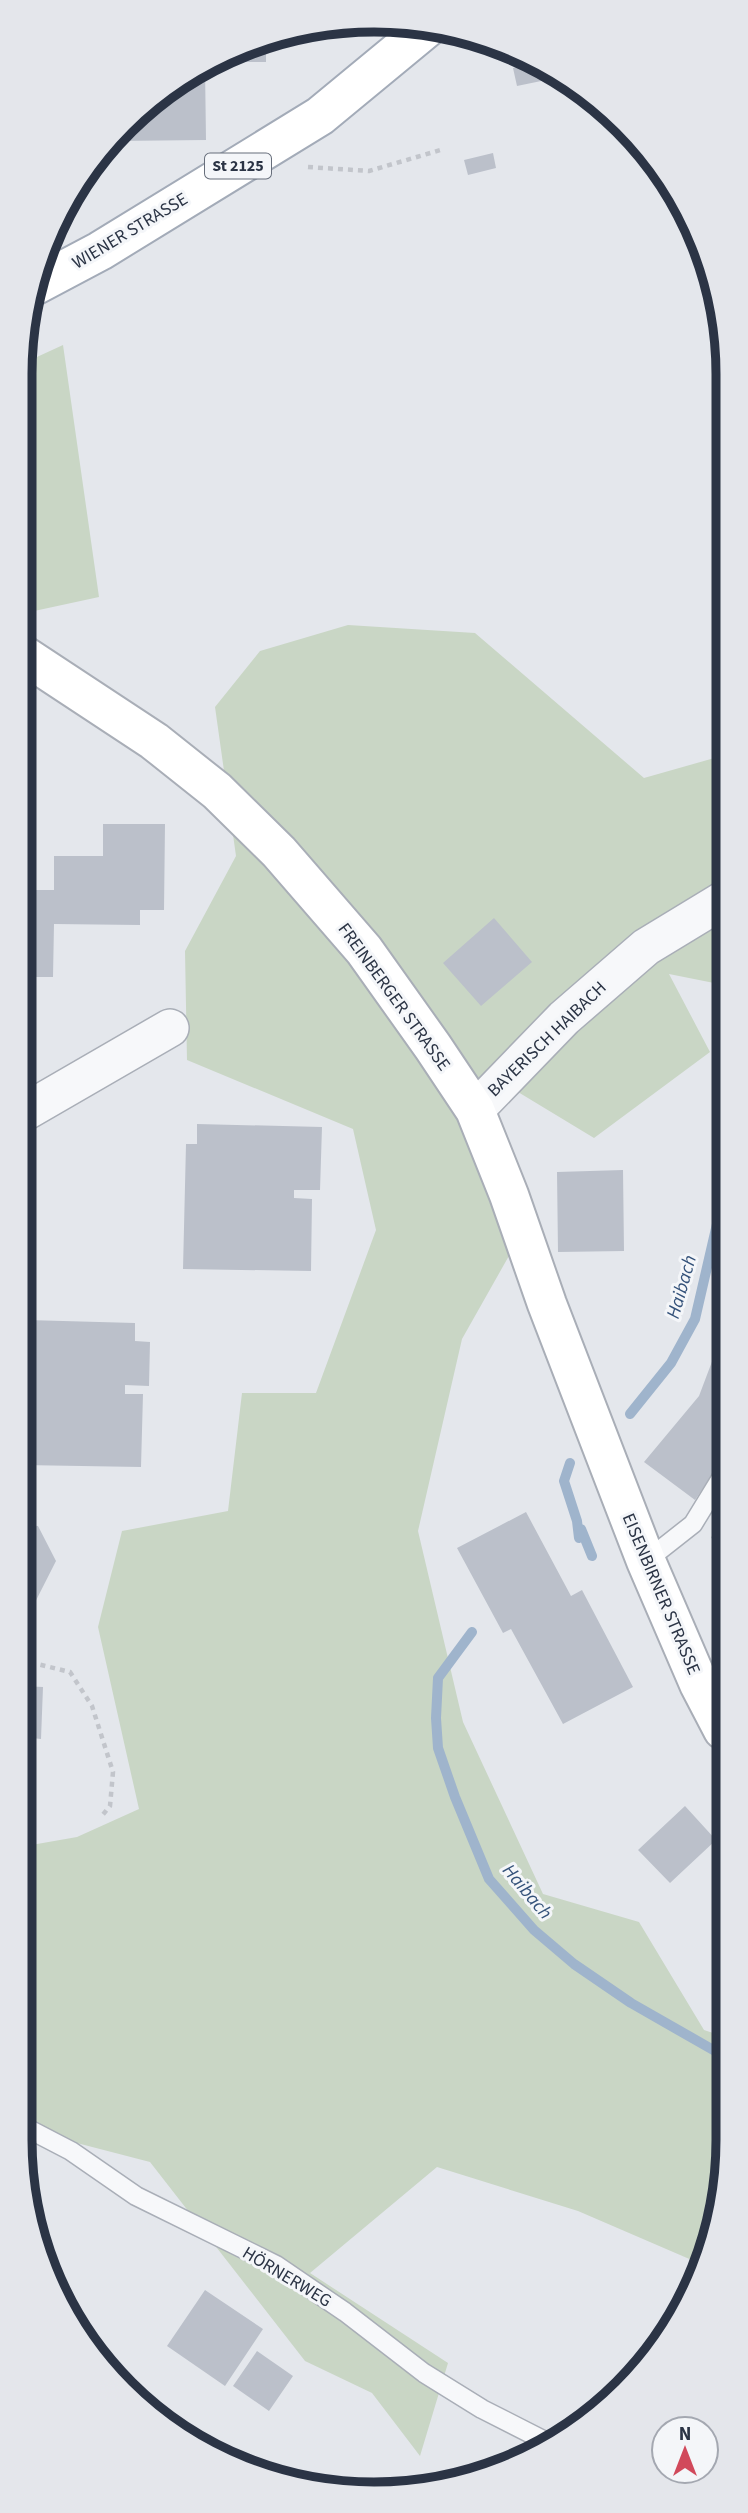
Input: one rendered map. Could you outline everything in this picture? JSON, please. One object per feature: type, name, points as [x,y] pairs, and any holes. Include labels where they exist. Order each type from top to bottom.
[{"type":"main road","name":"WIENER STRASSE","points":[[45,280],[100,251],[320,116],[419,34]]},
{"type":"main road","name":"FREINBERGER STRASSE","points":[[32,661],[154,741],[217,792],[279,852],[364,950],[475,1110],[604,1455]]},
{"type":"main road","name":"EISENBIRNER STRASSE","points":[[604,1455],[646,1561],[699,1684],[716,1717]]},
{"type":"street","name":"BAYERISCH HAIBACH","points":[[475,1110],[564,1018],[646,947],[716,904]]},
{"type":"street","points":[[32,1108],[170,1028]]},
{"type":"lane","points":[[646,1561],[693,1524],[716,1486]]},
{"type":"lane","name":"HÖRNERWEG","points":[[32,2131],[71,2151],[136,2196],[275,2265],[345,2312],[424,2373],[482,2409],[540,2438]]},
{"type":"path","points":[[256,155],[318,169],[369,172],[444,149]]},
{"type":"path","points":[[32,1663],[70,1672],[92,1706],[113,1772],[110,1806],[100,1818]]},
{"type":"green space","points":[[63,345],[99,597],[32,611],[32,374],[32,359]]},
{"type":"green space","points":[[348,625],[475,633],[644,778],[716,758],[716,983],[669,974],[710,1052],[594,1138],[518,1092],[452,1101],[510,1254],[462,1339],[418,1531],[463,1722],[543,1894],[639,1922],[704,2030],[716,2034],[714,2184],[705,2228],[694,2261],[578,2211],[437,2167],[310,2273],[448,2363],[420,2456],[372,2393],[305,2361],[150,2162],[32,2131],[32,1845],[77,1837],[139,1809],[98,1627],[122,1531],[228,1511],[242,1393],[316,1393],[376,1230],[353,1129],[187,1060],[185,951],[236,856],[215,707],[260,651]]},
{"type":"building","points":[[266,49],[266,62],[234,62]]},
{"type":"building","points":[[522,66],[546,80],[517,86],[513,68]]},
{"type":"building","points":[[205,76],[206,140],[123,141],[165,102]]},
{"type":"building","points":[[493,153],[496,168],[468,175],[464,160]]},
{"type":"building","points":[[103,824],[165,824],[164,910],[140,910],[140,925],[54,924],[53,977],[32,977],[32,890],[54,890],[54,856],[103,856]]},
{"type":"building","points":[[494,918],[532,962],[481,1006],[443,963]]},
{"type":"building","points":[[197,1124],[322,1127],[320,1190],[294,1190],[294,1198],[312,1199],[311,1271],[183,1269],[186,1144],[197,1144]]},
{"type":"building","points":[[623,1170],[624,1251],[558,1252],[557,1172]]},
{"type":"building","points":[[32,1320],[135,1323],[135,1341],[150,1342],[149,1386],[125,1385],[125,1394],[143,1394],[141,1467],[32,1465]]},
{"type":"building","points":[[716,1351],[716,1469],[695,1500],[644,1462],[699,1396]]},
{"type":"building","points":[[526,1512],[571,1596],[582,1590],[633,1687],[563,1724],[511,1629],[503,1633],[457,1548]]},
{"type":"building","points":[[32,1526],[38,1526],[56,1561],[32,1608]]},
{"type":"building","points":[[716,1526],[716,1540],[711,1538]]},
{"type":"building","points":[[713,1578],[716,1578],[716,1661]]},
{"type":"building","points":[[32,1686],[43,1687],[41,1739],[32,1738]]},
{"type":"building","points":[[685,1806],[716,1840],[670,1883],[638,1850]]},
{"type":"building","points":[[205,2290],[263,2329],[225,2386],[167,2346]]},
{"type":"building","points":[[257,2351],[293,2376],[269,2411],[233,2386]]},
{"type":"waterway","name":"Haibach","points":[[630,1414],[671,1363],[695,1319],[716,1228]]},
{"type":"waterway","name":"Haibach","points":[[570,1463],[564,1481],[577,1521],[579,1538]]},
{"type":"waterway","points":[[581,1529],[592,1556]]},
{"type":"waterway","name":"Haibach","points":[[472,1632],[438,1678],[438,1748],[489,1879],[534,1930],[574,1964],[631,2003],[716,2052]]}]
